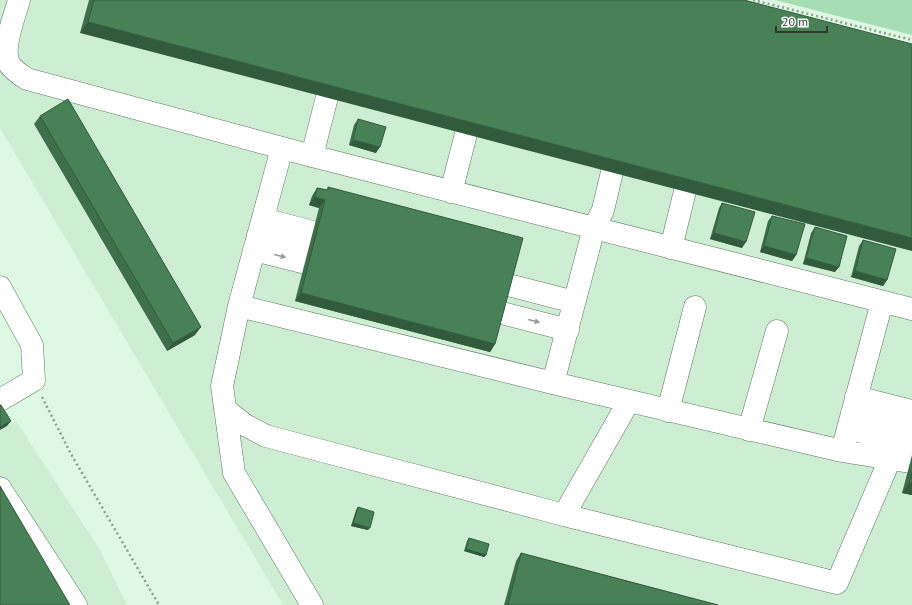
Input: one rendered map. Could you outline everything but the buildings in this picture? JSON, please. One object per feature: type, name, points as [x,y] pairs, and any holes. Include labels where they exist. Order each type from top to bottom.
[{"type":"street","points":[[19,0],[7,43],[6,55],[10,64],[27,79],[312,156],[912,309]]},
{"type":"street","points":[[312,156],[327,97]]},
{"type":"street","points":[[451,192],[466,134]]},
{"type":"street","points":[[282,148],[239,306],[222,386],[234,472],[312,605]]},
{"type":"street","points":[[554,383],[594,228],[603,210],[612,172]]},
{"type":"street","points":[[671,248],[685,191]]},
{"type":"street","points":[[258,235],[356,260],[258,235]]},
{"type":"street","points":[[0,288],[32,345],[34,380],[0,400]]},
{"type":"street","points":[[571,316],[461,288],[571,316]]},
{"type":"street","points":[[842,451],[882,302]]},
{"type":"street","points":[[239,306],[668,411],[842,451],[904,455]]},
{"type":"street","points":[[668,411],[695,306]]},
{"type":"street","points":[[749,430],[777,331]]},
{"type":"street","points":[[564,515],[629,401]]},
{"type":"street","points":[[225,409],[245,425],[266,436],[564,515],[837,584],[904,455]]},
{"type":"street","points":[[852,413],[912,411]]},
{"type":"street","points":[[852,413],[912,428]]},
{"type":"street","points":[[852,413],[904,455]]},
{"type":"street","points":[[0,488],[76,605]]},
{"type":"path","points":[[753,0],[912,40]]},
{"type":"path","points":[[34,380],[71,454],[160,605]]},
{"type":"shaded area","points":[[0,0],[697,0],[912,56],[912,605],[283,605],[0,128]]},
{"type":"shaded area","points":[[775,0],[912,0],[912,35]]},
{"type":"shaded area","points":[[0,415],[7,426],[16,421],[100,550],[127,605],[0,605]]}]
